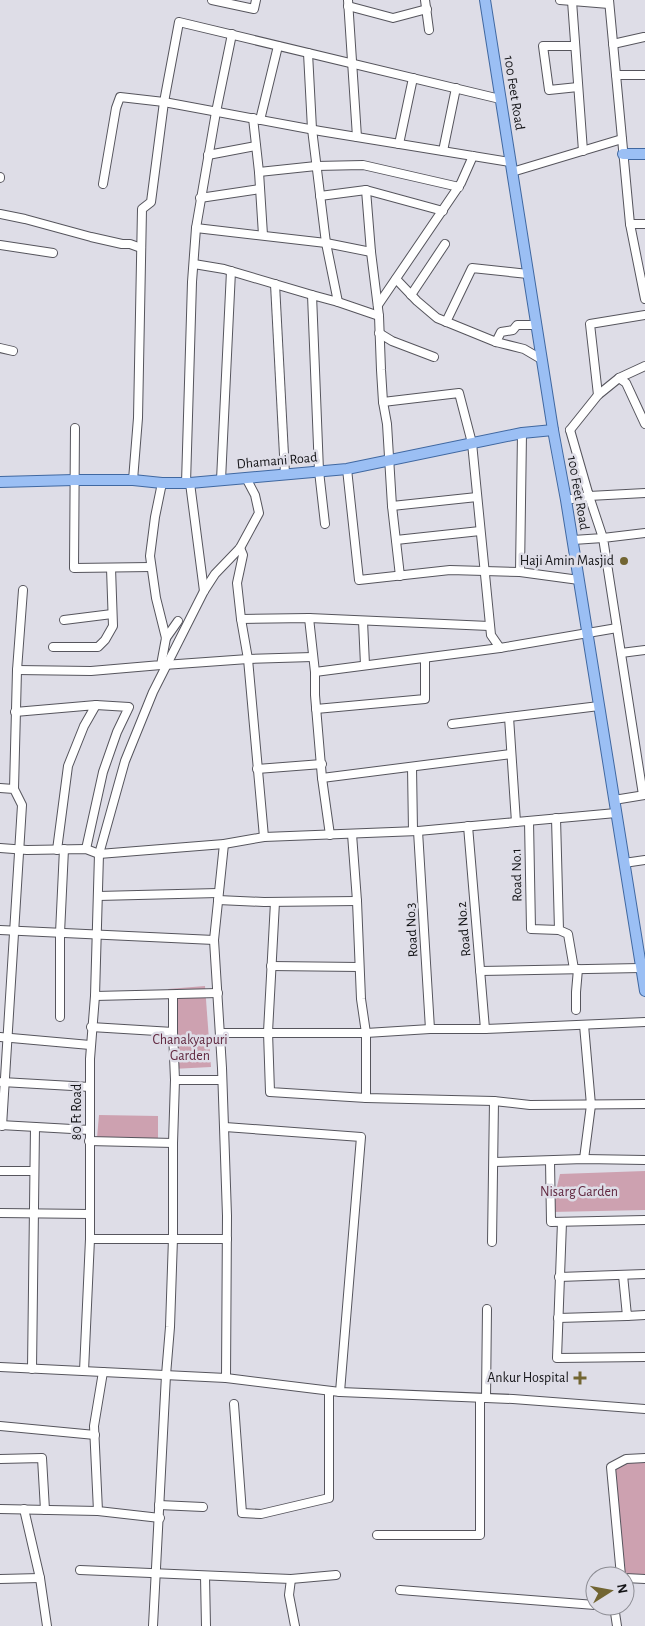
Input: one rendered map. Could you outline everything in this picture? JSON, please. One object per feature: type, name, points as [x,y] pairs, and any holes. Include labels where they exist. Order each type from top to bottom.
[{"type":"main road","name":"100 Feet Road","points":[[485,0],[624,863],[641,938],[641,968],[645,991]]},
{"type":"main road","points":[[623,154],[645,154]]},
{"type":"main road","name":"Dhamani Road","points":[[0,482],[133,480],[188,483],[347,469],[522,433],[553,430]]},
{"type":"street","points":[[212,0],[254,10],[256,0]]},
{"type":"street","points":[[560,0],[609,2],[630,224],[645,299]]},
{"type":"street","points":[[572,1],[583,151]]},
{"type":"street","points":[[357,137],[348,3],[393,18],[426,4],[429,30]]},
{"type":"street","points":[[133,480],[138,418],[142,210],[151,202],[164,102],[180,22],[308,54],[500,98]]},
{"type":"street","points":[[204,591],[188,483],[194,264],[200,198],[232,34]]},
{"type":"street","points":[[613,44],[644,38]]},
{"type":"street","points":[[262,235],[256,119],[278,46]]},
{"type":"street","points":[[575,46],[543,46],[549,90],[578,87]]},
{"type":"street","points":[[308,54],[316,166],[326,243],[338,302]]},
{"type":"street","points":[[616,75],[645,76]]},
{"type":"street","points":[[399,144],[413,78]]},
{"type":"street","points":[[443,151],[456,88]]},
{"type":"street","points":[[103,184],[116,108],[120,98],[164,102],[312,130],[473,156],[511,167],[622,140]]},
{"type":"street","points":[[208,155],[256,146]]},
{"type":"street","points":[[378,305],[443,211],[458,187],[473,156]]},
{"type":"street","points":[[259,172],[316,166],[363,165],[458,187]]},
{"type":"street","points":[[200,198],[260,189]]},
{"type":"street","points":[[320,196],[366,190],[443,211]]},
{"type":"street","points":[[366,190],[379,316],[383,402],[387,424],[392,506],[400,576]]},
{"type":"street","points":[[0,214],[141,248]]},
{"type":"street","points":[[630,224],[645,224]]},
{"type":"street","points":[[196,228],[326,243],[371,252]]},
{"type":"street","points":[[0,244],[52,253]]},
{"type":"street","points":[[411,295],[445,244]]},
{"type":"street","points":[[194,264],[231,271],[379,316]]},
{"type":"street","points":[[446,322],[472,268],[528,274]]},
{"type":"street","points":[[221,480],[231,271]]},
{"type":"street","points":[[396,279],[417,301],[438,318],[496,342],[524,349],[542,359]]},
{"type":"street","points":[[275,284],[285,474]]},
{"type":"street","points":[[312,295],[320,471],[325,524]]},
{"type":"street","points":[[598,395],[590,324],[645,315]]},
{"type":"street","points":[[496,342],[501,332],[513,330],[517,325],[536,325]]},
{"type":"street","points":[[379,333],[392,341],[434,357]]},
{"type":"street","points":[[0,348],[13,351]]},
{"type":"street","points":[[570,430],[598,395],[618,378],[645,366]]},
{"type":"street","points":[[618,378],[626,383],[645,424]]},
{"type":"street","points":[[383,402],[459,393],[472,443],[491,635],[500,648]]},
{"type":"street","points":[[75,428],[74,568],[151,568]]},
{"type":"street","points":[[553,430],[570,430]]},
{"type":"street","points":[[570,430],[603,538],[644,795],[614,800]]},
{"type":"street","points":[[520,572],[522,433]]},
{"type":"street","points":[[347,469],[359,580],[450,570],[484,570],[520,572],[579,580]]},
{"type":"street","points":[[246,478],[255,495],[259,513],[240,548],[243,555],[237,583],[248,659],[264,838]]},
{"type":"street","points":[[162,483],[150,556],[156,598],[166,638],[165,665]]},
{"type":"street","points":[[566,500],[590,496],[645,493]]},
{"type":"street","points":[[392,506],[477,497]]},
{"type":"street","points":[[396,540],[480,531]]},
{"type":"street","points":[[573,540],[645,533]]},
{"type":"street","name":"80 Ft Road","points":[[84,1371],[90,1239],[90,1045],[95,996],[99,854],[125,760],[165,665],[214,574],[240,548]]},
{"type":"street","points":[[53,646],[98,647],[105,640],[113,626],[111,568]]},
{"type":"street","points":[[23,590],[15,712],[14,789],[22,805],[14,931],[4,1037],[1,1126],[90,1130]]},
{"type":"street","points":[[64,620],[112,614]]},
{"type":"street","points":[[241,619],[309,618],[490,626]]},
{"type":"street","points":[[309,618],[315,672],[322,778],[330,834]]},
{"type":"street","points":[[166,638],[178,621]]},
{"type":"street","points":[[363,621],[365,666]]},
{"type":"street","points":[[315,672],[500,648],[617,628]]},
{"type":"street","points":[[621,653],[645,650]]},
{"type":"street","points":[[17,670],[91,671],[312,656]]},
{"type":"street","points":[[316,709],[425,700],[425,658]]},
{"type":"street","points":[[15,712],[96,705],[129,706],[117,732],[103,772],[86,849]]},
{"type":"street","points":[[60,1017],[60,850],[68,766],[84,726],[96,705]]},
{"type":"street","points":[[452,724],[600,706]]},
{"type":"street","points":[[509,717],[516,822]]},
{"type":"street","points":[[322,778],[511,754]]},
{"type":"street","points":[[257,769],[322,764]]},
{"type":"street","name":"Road No.3","points":[[412,767],[430,1029]]},
{"type":"street","points":[[0,788],[14,789]]},
{"type":"street","points":[[0,848],[86,849],[99,854],[224,844],[264,838],[416,831],[616,813]]},
{"type":"street","points":[[556,818],[558,930],[568,934],[576,969],[576,1010]]},
{"type":"street","name":"Road No.1","points":[[529,821],[531,929],[558,930]]},
{"type":"street","name":"Road No.2","points":[[468,826],[485,1029]]},
{"type":"street","points":[[352,834],[357,901],[360,999],[366,1033],[366,1098]]},
{"type":"street","points":[[224,844],[214,940],[221,1034],[224,1127],[227,1239],[226,1378]]},
{"type":"street","points":[[624,863],[645,860]]},
{"type":"street","points":[[98,896],[218,897],[275,902],[357,901]]},
{"type":"street","points":[[275,902],[268,1032],[270,1092],[366,1098],[494,1102],[530,1106],[645,1104]]},
{"type":"street","points":[[0,930],[96,936],[214,940]]},
{"type":"street","points":[[271,966],[359,967]]},
{"type":"street","points":[[480,971],[641,968]]},
{"type":"street","points":[[95,996],[218,993]]},
{"type":"street","points":[[153,1626],[170,1327],[173,1238],[175,1080],[173,995]]},
{"type":"street","points":[[221,1034],[268,1032],[366,1033],[645,1022]]},
{"type":"street","points":[[584,1025],[591,1105],[584,1160]]},
{"type":"street","points":[[91,1027],[174,1032]]},
{"type":"street","points":[[4,1037],[90,1045]]},
{"type":"street","points":[[175,1080],[222,1080]]},
{"type":"street","points":[[2,1082],[90,1087]]},
{"type":"street","points":[[492,1242],[494,1102]]},
{"type":"street","points":[[32,1369],[32,1213],[35,1127]]},
{"type":"street","points":[[224,1127],[361,1137],[340,1392]]},
{"type":"street","points":[[89,1141],[173,1143]]},
{"type":"street","points":[[494,1162],[645,1160]]},
{"type":"street","points":[[550,1162],[551,1222],[645,1220]]},
{"type":"street","points":[[0,1171],[34,1171]]},
{"type":"street","points":[[0,1213],[90,1214]]},
{"type":"street","points":[[562,1222],[557,1358],[645,1357]]},
{"type":"street","points":[[90,1239],[227,1239]]},
{"type":"street","points":[[559,1277],[645,1274]]},
{"type":"street","points":[[623,1275],[627,1316]]},
{"type":"street","points":[[377,1535],[480,1535],[486,1309]]},
{"type":"street","points":[[558,1318],[645,1315]]},
{"type":"street","points":[[0,1368],[226,1378],[340,1392],[483,1398],[645,1409]]},
{"type":"street","points":[[98,1511],[94,1426],[103,1372]]},
{"type":"street","points":[[234,1404],[242,1513],[262,1514],[329,1498],[329,1391]]},
{"type":"street","points":[[0,1426],[95,1435]]},
{"type":"street","points":[[0,1459],[42,1458],[45,1510]]},
{"type":"street","points":[[620,1566],[611,1467],[626,1459],[645,1458]]},
{"type":"street","points":[[159,1506],[203,1506]]},
{"type":"street","points":[[0,1508],[98,1511],[160,1518]]},
{"type":"street","points":[[24,1509],[40,1578],[47,1626]]},
{"type":"street","points":[[80,1570],[291,1579],[336,1575]]},
{"type":"street","points":[[205,1576],[206,1626]]},
{"type":"street","points":[[0,1578],[40,1578]]},
{"type":"street","points":[[291,1579],[289,1595],[295,1626]]},
{"type":"street","points":[[400,1590],[585,1604]]},
{"type":"green space","name":"Chanakyapuri Garden","points":[[205,986],[211,1067],[172,1069],[168,989]]},
{"type":"green space","points":[[99,1115],[158,1116],[158,1138],[97,1138]]},
{"type":"green space","name":"Nisarg Garden","points":[[645,1171],[645,1210],[551,1212],[560,1174]]},
{"type":"green space","points":[[628,1462],[645,1463],[645,1575],[635,1574],[635,1566],[624,1566],[615,1469]]},
{"type":"place","name":"Haji Amin Masjid","points":[[624,561]]},
{"type":"place","name":"Ankur Hospital","points":[[580,1378]]}]
